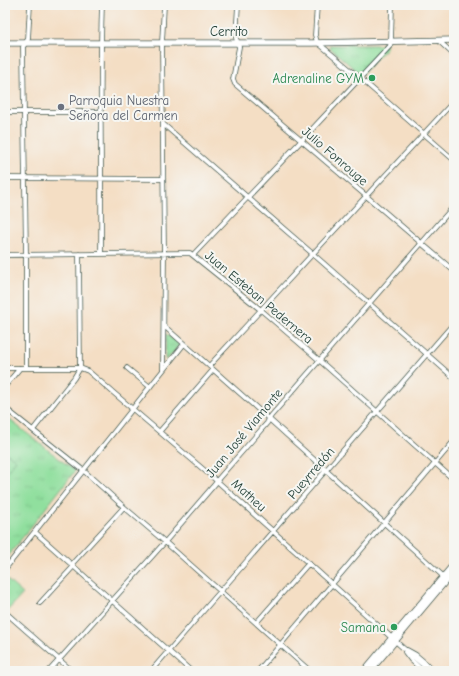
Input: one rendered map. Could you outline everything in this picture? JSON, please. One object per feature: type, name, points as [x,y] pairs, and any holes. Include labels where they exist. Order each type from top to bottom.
[{"type":"main road","name":"Cerrito","points":[[5,43],[101,44],[454,40]]},
{"type":"main road","points":[[370,671],[445,578],[454,564]]},
{"type":"main road","points":[[364,671],[394,640],[445,578],[454,570]]},
{"type":"street","points":[[26,368],[23,47],[28,39],[30,5]]},
{"type":"street","points":[[101,254],[102,5]]},
{"type":"street","points":[[163,370],[164,254],[162,43],[164,5]]},
{"type":"street","points":[[238,5],[236,38],[238,42]]},
{"type":"street","points":[[317,5],[315,36],[317,42],[454,160]]},
{"type":"street","points":[[193,255],[390,46],[392,5]]},
{"type":"street","points":[[438,40],[454,55]]},
{"type":"street","name":"Julio Fonrouge","points":[[238,42],[239,48],[234,82],[454,271]]},
{"type":"street","points":[[209,366],[454,101]]},
{"type":"street","points":[[5,112],[101,112]]},
{"type":"street","points":[[163,124],[454,378]]},
{"type":"street","points":[[5,178],[163,179]]},
{"type":"street","name":"Juan José Viamonte","points":[[49,671],[165,542],[319,360],[454,206]]},
{"type":"street","name":"Juan Esteban Pedernera","points":[[5,254],[187,253],[193,255],[261,310],[454,480]]},
{"type":"street","points":[[33,430],[74,378],[80,368],[80,254]]},
{"type":"street","name":"Pueyrredón","points":[[151,671],[454,323]]},
{"type":"street","points":[[164,326],[454,586]]},
{"type":"street","points":[[5,569],[184,344]]},
{"type":"street","points":[[5,368],[80,368]]},
{"type":"street","points":[[5,386],[20,368]]},
{"type":"street","name":"Matheu","points":[[80,368],[88,371],[134,408],[217,480],[430,671]]},
{"type":"street","points":[[127,368],[150,387]]},
{"type":"street","points":[[160,431],[213,370]]},
{"type":"street","points":[[5,408],[84,471],[310,671]]},
{"type":"street","points":[[258,671],[454,441]]},
{"type":"street","points":[[40,603],[124,507]]},
{"type":"street","points":[[35,532],[192,671]]},
{"type":"street","points":[[256,623],[309,563]]},
{"type":"street","points":[[5,612],[72,671]]},
{"type":"street","name":"Matheu","points":[[400,635],[399,641],[402,647],[411,660],[423,671]]},
{"type":"street","points":[[390,648],[396,646],[402,647]]},
{"type":"street","name":"Matheu","points":[[402,647],[416,654],[435,671]]},
{"type":"green space","points":[[330,45],[384,45],[386,48],[362,74],[360,74],[330,48]]},
{"type":"green space","points":[[166,334],[179,344],[167,360],[165,359]]},
{"type":"green space","points":[[5,416],[75,471],[8,556],[5,553]]},
{"type":"green space","points":[[5,452],[16,460],[5,474]]},
{"type":"green space","points":[[5,578],[23,594],[6,612],[5,611]]},
{"type":"railway","points":[[451,671],[454,667]]},
{"type":"place","name":"Adrenaline GYM","points":[[372,78]]},
{"type":"place","name":"Parroquia Nuestra Señora del Carmen","points":[[61,107]]},
{"type":"place","name":"Samana","points":[[394,627]]}]
